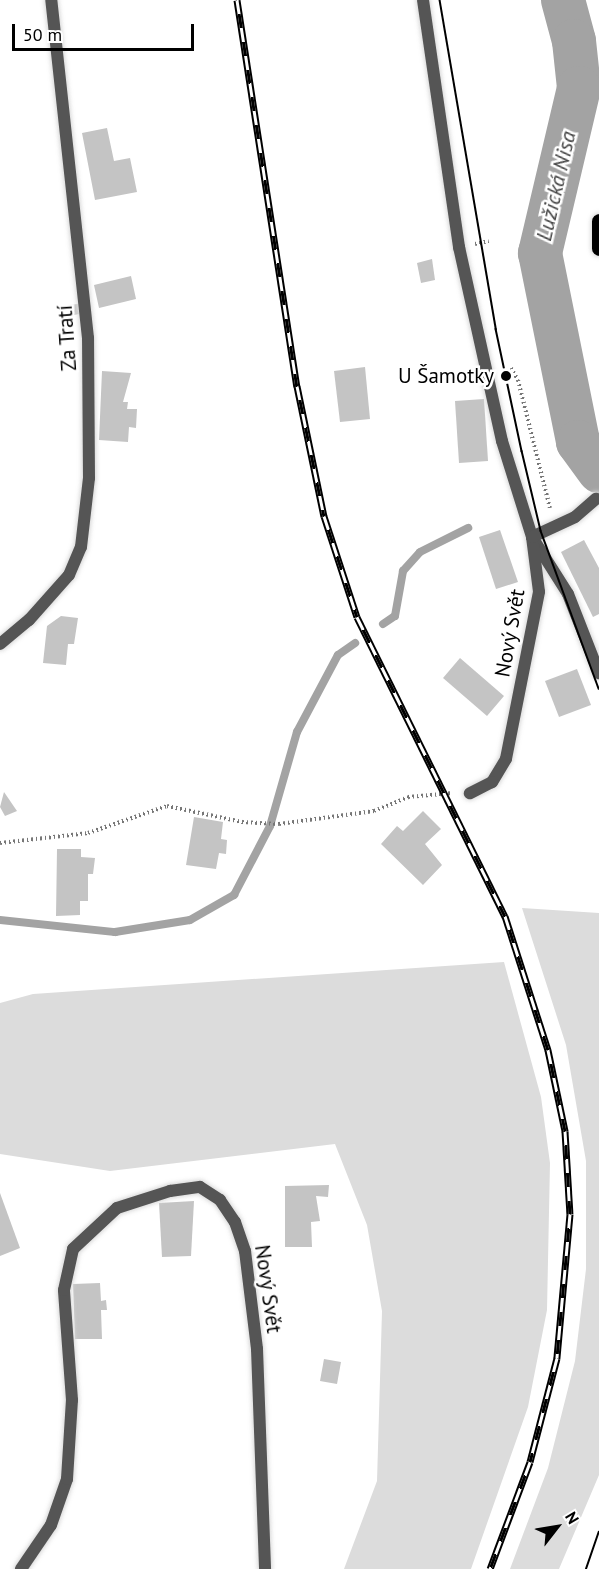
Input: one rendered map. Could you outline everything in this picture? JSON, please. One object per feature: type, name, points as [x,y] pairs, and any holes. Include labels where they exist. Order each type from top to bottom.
[{"type":"main road","points":[[599,220],[599,248]]},
{"type":"street","name":"Za Tratí","points":[[0,644],[29,621],[69,575],[81,548],[89,478],[88,338],[51,0]]},
{"type":"street","points":[[423,0],[459,247],[508,465],[532,537],[568,594],[599,673]]},
{"type":"street","points":[[532,537],[556,525],[598,497]]},
{"type":"street","name":"Nový Svět","points":[[470,793],[492,782],[506,759],[539,592],[532,537]]},
{"type":"street","name":"Nový Svět","points":[[21,1569],[51,1525],[67,1479],[72,1400],[64,1290],[72,1250],[117,1208],[170,1191],[200,1187],[220,1200],[236,1222],[244,1251],[257,1349],[265,1569]]},
{"type":"path","points":[[511,368],[518,380],[536,465],[556,525]]},
{"type":"path","points":[[0,843],[88,833],[167,806],[242,822],[279,824],[374,811],[408,797],[470,793]]},
{"type":"shaded area","points":[[522,908],[599,913],[599,1475],[559,1569],[510,1569],[548,1468],[575,1361],[586,1269],[586,1161],[566,1045]]},
{"type":"shaded area","points":[[504,962],[541,1097],[550,1163],[547,1310],[528,1407],[471,1569],[344,1569],[377,1481],[382,1311],[367,1225],[335,1144],[110,1171],[0,1154],[0,1003],[33,994]]},
{"type":"building","points":[[107,128],[114,161],[130,158],[137,192],[95,200],[82,133]]},
{"type":"building","points":[[432,259],[435,280],[421,283],[417,263]]},
{"type":"building","points":[[131,276],[136,299],[99,308],[94,285]]},
{"type":"building","points":[[78,304],[79,314],[69,316],[68,305]]},
{"type":"building","points":[[365,367],[370,419],[340,422],[334,371]]},
{"type":"building","points":[[102,371],[131,373],[123,402],[128,402],[127,409],[137,409],[136,428],[129,427],[128,442],[99,440]]},
{"type":"building","points":[[484,399],[488,461],[459,463],[455,401]]},
{"type":"building","points":[[500,530],[518,582],[496,589],[479,537]]},
{"type":"building","points":[[584,540],[599,568],[599,614],[593,617],[561,552]]},
{"type":"building","points":[[61,616],[78,618],[74,644],[68,644],[66,665],[43,663],[47,626]]},
{"type":"building","points":[[460,658],[504,696],[487,716],[443,678]]},
{"type":"building","points":[[577,669],[591,705],[559,717],[545,681]]},
{"type":"building","points":[[4,792],[17,811],[5,816],[0,807]]},
{"type":"building","points":[[423,811],[441,829],[425,844],[442,865],[423,885],[381,844],[397,826],[403,831]]},
{"type":"building","points":[[194,817],[223,822],[221,839],[227,840],[226,854],[219,853],[216,869],[186,865]]},
{"type":"building","points":[[57,849],[81,849],[81,857],[95,858],[93,874],[88,874],[88,901],[80,901],[80,915],[56,916]]},
{"type":"building","points":[[329,1185],[328,1197],[316,1196],[320,1221],[311,1222],[312,1247],[285,1247],[285,1186]]},
{"type":"building","points":[[0,1193],[20,1248],[0,1256]]},
{"type":"building","points":[[194,1201],[191,1256],[162,1257],[159,1203]]},
{"type":"building","points":[[100,1283],[101,1301],[106,1300],[107,1310],[101,1310],[102,1339],[75,1339],[73,1284]]},
{"type":"building","points":[[324,1359],[341,1362],[337,1384],[320,1381]]},
{"type":"waterway","name":"Lužická Nisa","points":[[563,0],[574,41],[579,88],[540,253],[578,442],[599,471]]},
{"type":"waterway","points":[[383,624],[395,616],[403,571],[420,552],[468,528]]},
{"type":"waterway","points":[[0,920],[115,932],[190,920],[234,895],[270,826],[297,732],[338,655],[355,643]]},
{"type":"tram line","points":[[440,0],[496,329],[522,451],[541,531],[599,689]]},
{"type":"tram line","points":[[586,1569],[599,1532]]},
{"type":"railway","points":[[237,0],[297,386],[324,516],[357,617],[505,916],[548,1050],[565,1131],[570,1214],[557,1358],[530,1462],[490,1569]]},
{"type":"place","name":"U Šamotky","points":[[506,376]]}]
